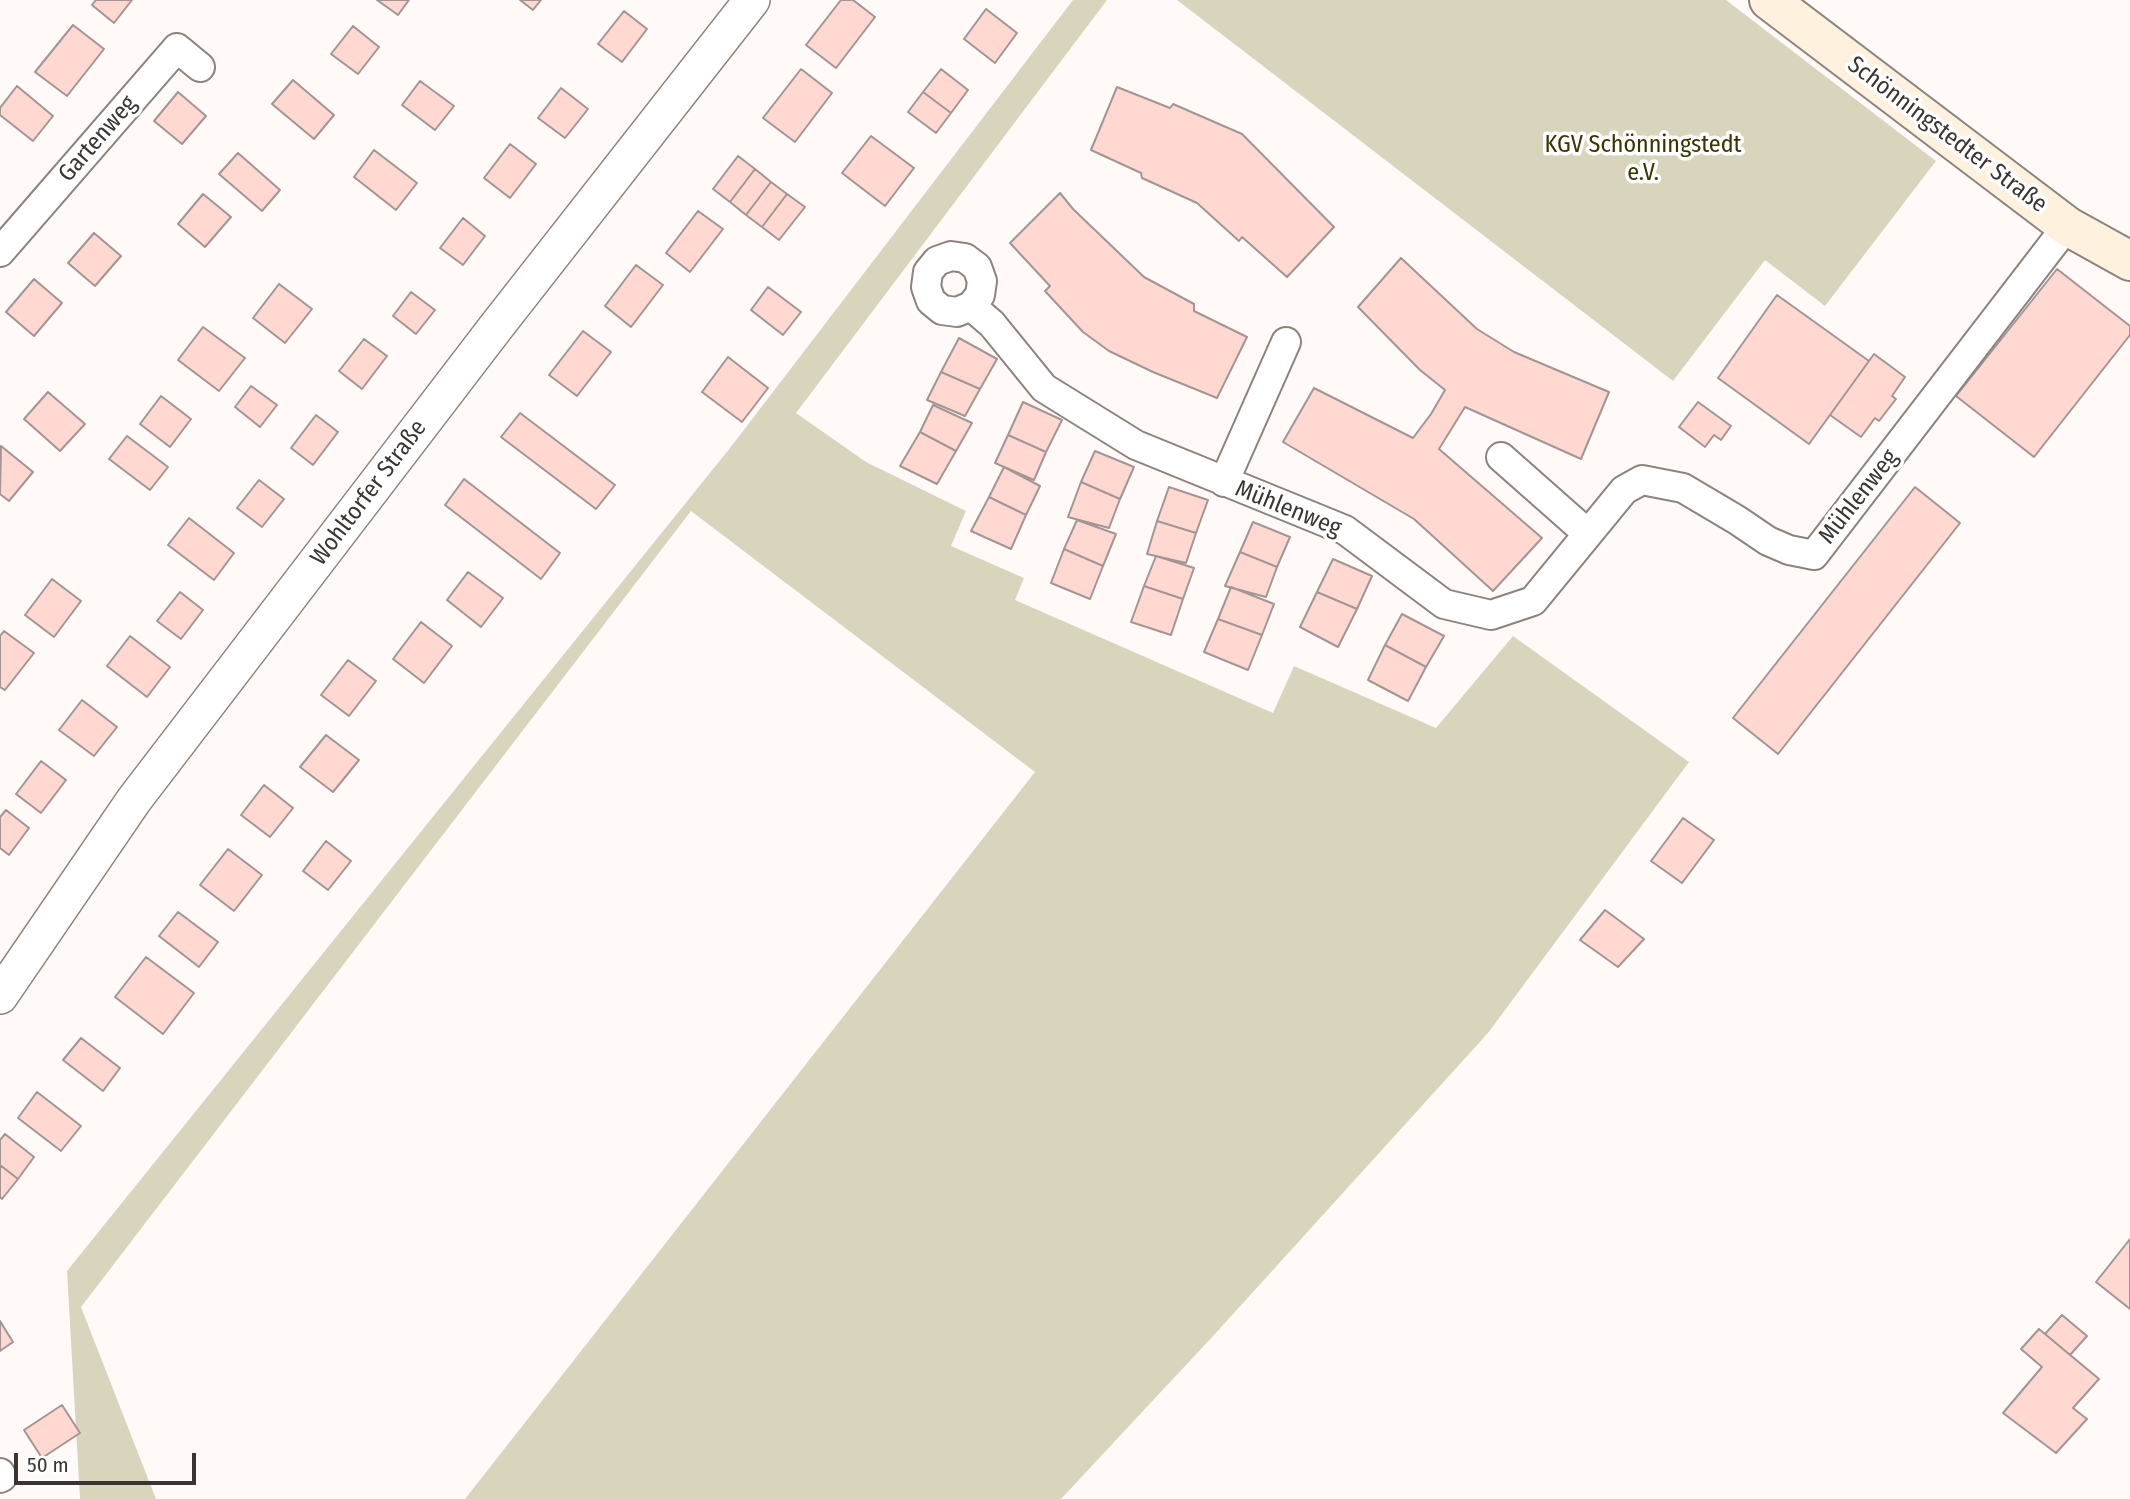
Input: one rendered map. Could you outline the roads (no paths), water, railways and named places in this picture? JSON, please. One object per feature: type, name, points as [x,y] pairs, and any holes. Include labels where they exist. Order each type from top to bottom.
[{"type":"main road","name":"Schönningstedter Straße","points":[[1769,0],[2067,226],[2130,261]]},
{"type":"street","name":"Wohltorfer Straße","points":[[0,996],[134,800],[496,327],[752,0]]},
{"type":"street","name":"Gartenweg","points":[[0,252],[177,48],[200,67]]},
{"type":"street","name":"Mühlenweg","points":[[971,306],[992,324],[1044,388],[1136,445],[1345,530],[1444,604],[1491,615],[1532,601],[1624,490],[1642,480],[1683,488],[1768,541],[1789,550],[1814,555],[2067,226]]},
{"type":"street","name":"Mühlenweg","points":[[1224,482],[1286,342]]},
{"type":"street","points":[[1501,457],[1587,533]]},
{"type":"park label","name":"KGV Schönningstedt e.V.","points":[[1643,159]]}]
